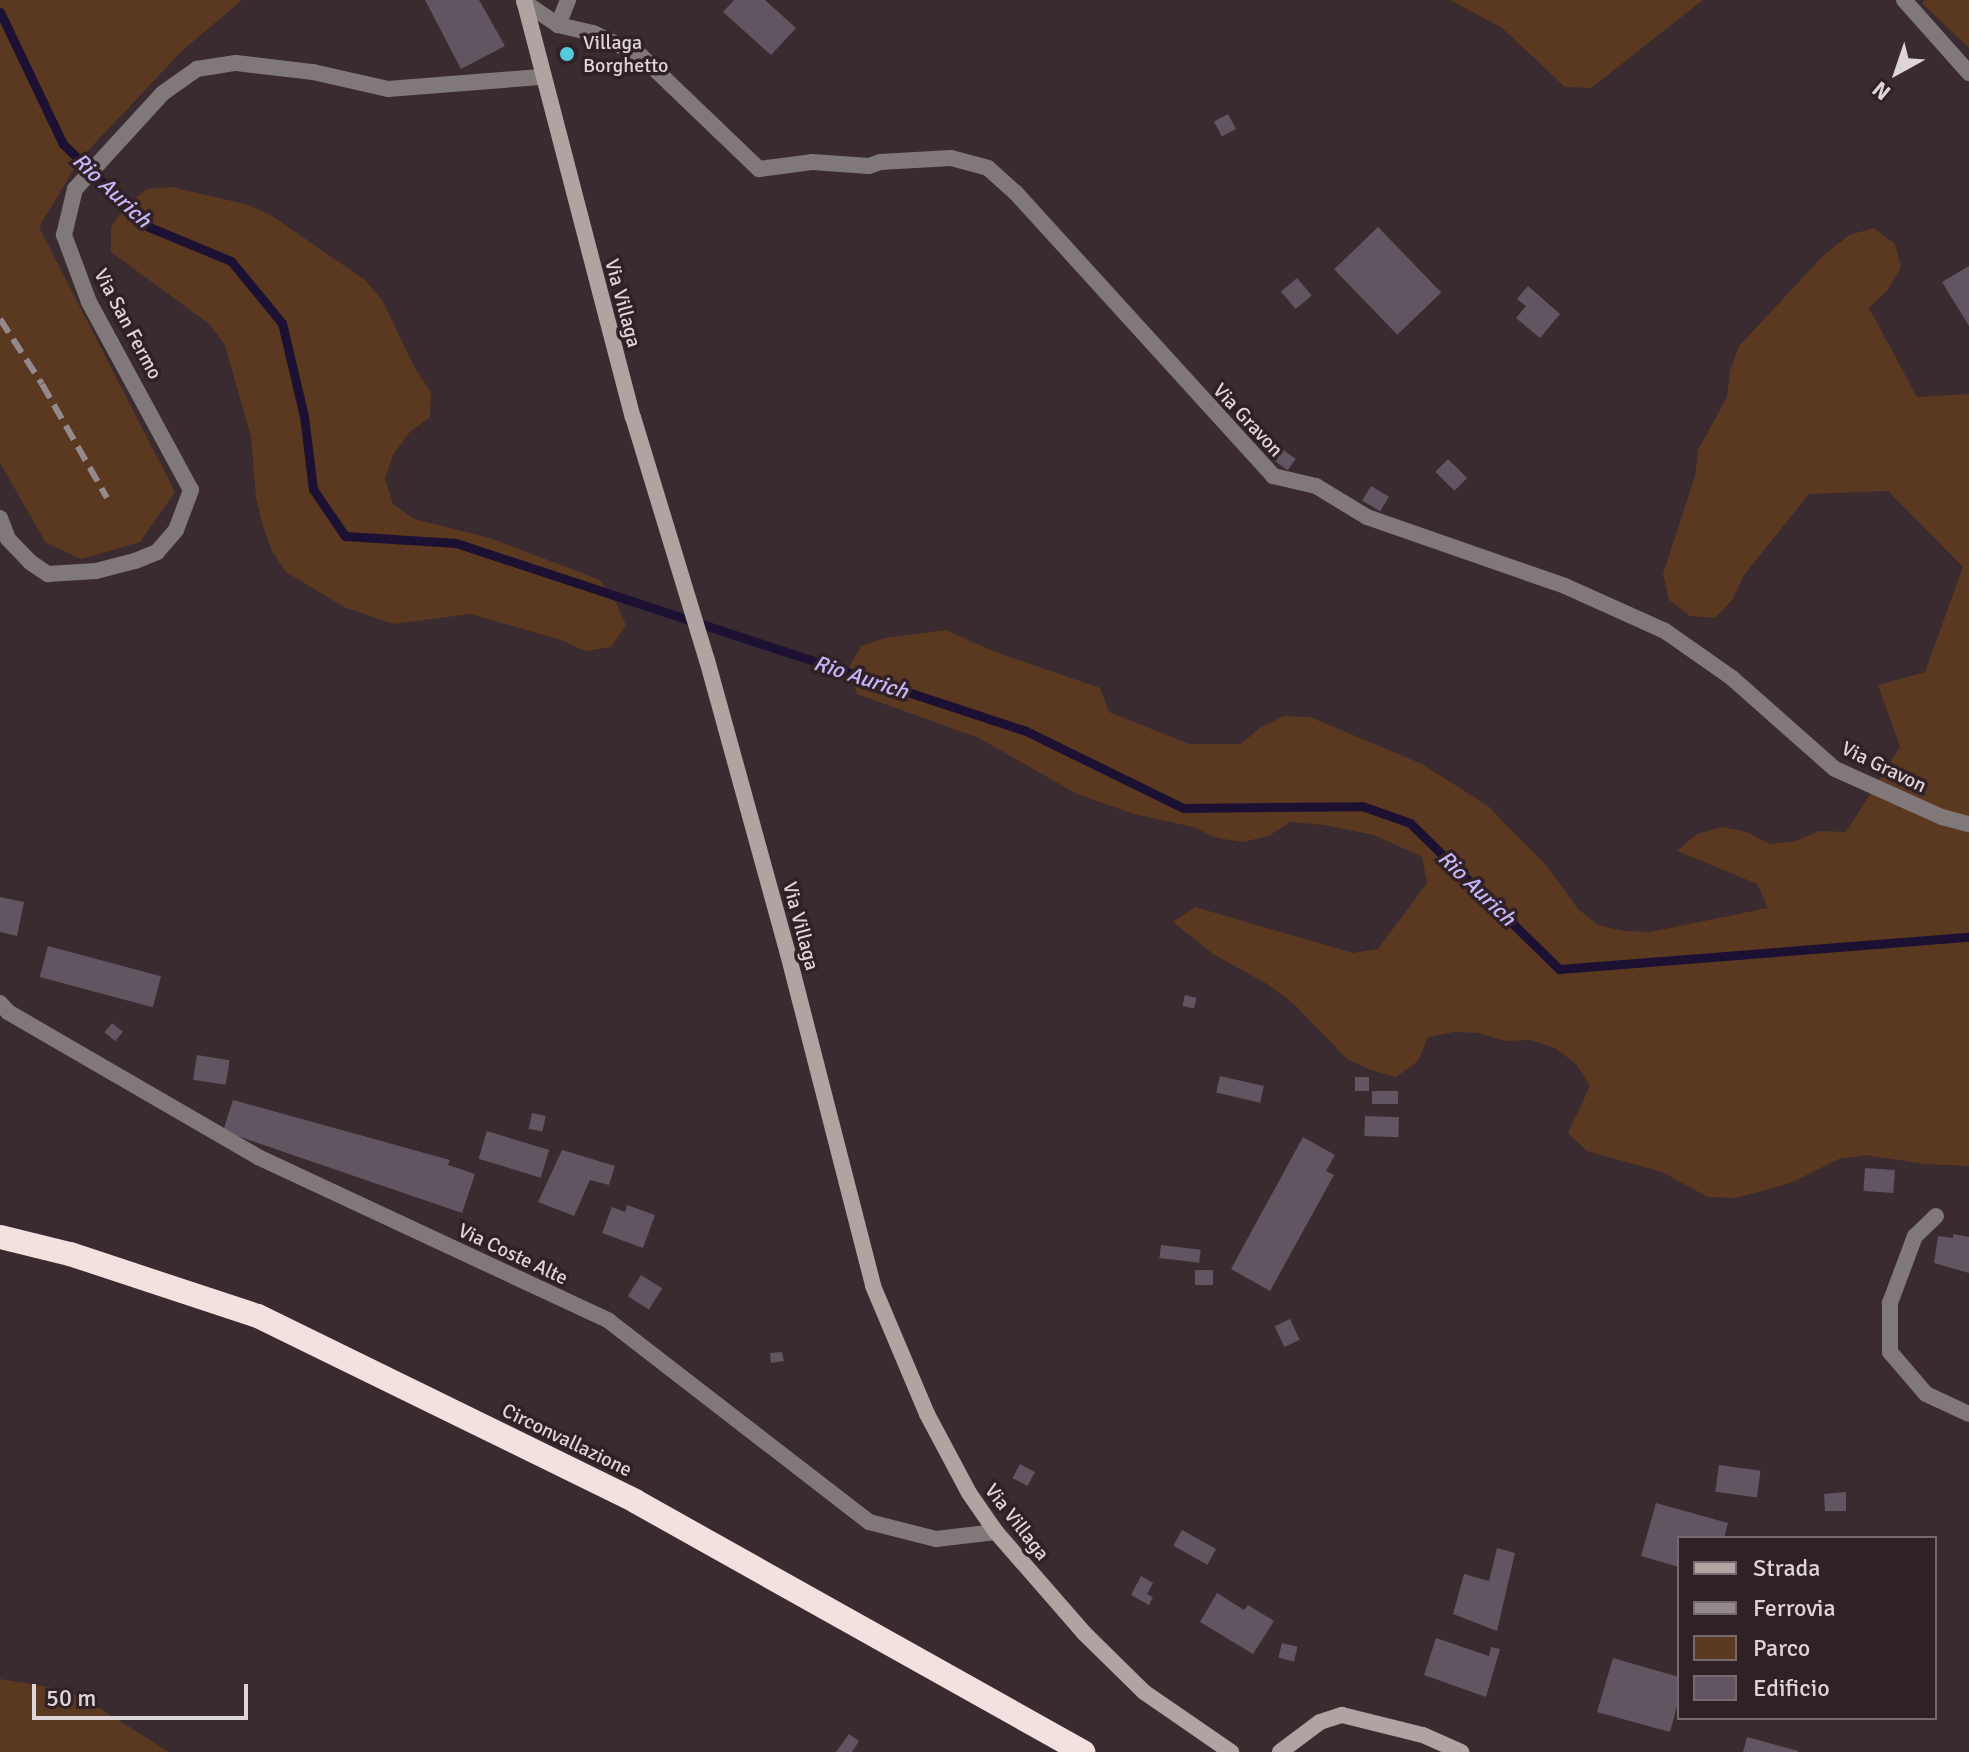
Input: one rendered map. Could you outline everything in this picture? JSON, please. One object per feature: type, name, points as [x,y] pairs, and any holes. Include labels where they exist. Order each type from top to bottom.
[{"type":"highway","name":"Circonvallazione","points":[[0,1237],[70,1254],[258,1316],[635,1501],[1083,1752]]},
{"type":"street","points":[[558,25],[568,0]]},
{"type":"street","points":[[1904,0],[1969,73]]},
{"type":"street","name":"Via Gravon","points":[[524,1],[558,25],[593,33],[640,55],[759,169],[812,162],[869,166],[880,162],[951,158],[988,168],[1015,192],[1273,476],[1316,486],[1367,517],[1565,586],[1665,631],[1732,678],[1835,769],[1942,817],[1969,824]]},
{"type":"street","name":"Via Villaga","points":[[524,1],[541,77],[633,417],[707,660],[788,954],[873,1286],[927,1414],[969,1493],[996,1532],[1084,1633],[1144,1692],[1231,1752]]},
{"type":"street","name":"Via San Fermo","points":[[0,518],[8,539],[30,562],[48,574],[96,571],[157,552],[176,530],[191,490],[89,302],[64,235],[75,189],[163,93],[197,69],[236,63],[313,72],[388,89],[541,77]]},
{"type":"street","name":"Via Coste Alte","points":[[0,1003],[8,1012],[258,1157],[609,1321],[869,1522],[936,1539],[996,1532]]},
{"type":"street","points":[[1936,1216],[1915,1236],[1890,1303],[1890,1352],[1926,1394],[1969,1414]]},
{"type":"street","points":[[1280,1752],[1320,1722],[1342,1715],[1423,1735],[1461,1752]]},
{"type":"green space","points":[[0,0],[242,0],[183,50],[80,159],[39,227],[175,492],[140,542],[81,559],[46,543],[0,463]]},
{"type":"green space","points":[[1450,0],[1703,0],[1591,88],[1565,87],[1502,28]]},
{"type":"green space","points":[[1925,0],[1969,0],[1969,48],[1922,3]]},
{"type":"green space","points":[[172,187],[249,205],[272,216],[365,280],[382,300],[416,370],[431,392],[430,417],[409,433],[393,455],[385,479],[393,504],[414,519],[490,538],[600,580],[615,601],[626,625],[611,647],[585,651],[561,640],[470,614],[393,624],[344,607],[286,572],[272,551],[263,526],[256,498],[251,437],[225,345],[209,324],[111,252],[111,227],[126,205],[147,189]]},
{"type":"green space","points":[[1874,228],[1895,244],[1901,267],[1888,290],[1869,308],[1917,397],[1969,394],[1969,1166],[1925,1164],[1865,1155],[1839,1159],[1793,1182],[1759,1192],[1734,1198],[1708,1197],[1662,1172],[1587,1151],[1568,1133],[1590,1086],[1576,1064],[1555,1048],[1530,1040],[1504,1041],[1479,1033],[1454,1032],[1428,1037],[1418,1061],[1396,1077],[1371,1070],[1347,1059],[1293,1003],[1267,984],[1213,954],[1173,922],[1195,907],[1353,953],[1378,949],[1427,883],[1422,857],[1374,835],[1324,825],[1291,822],[1268,836],[1243,842],[1217,838],[1193,827],[1134,814],[1077,794],[979,738],[857,694],[848,669],[861,646],[885,638],[946,630],[993,651],[1100,688],[1109,712],[1189,744],[1241,744],[1261,727],[1284,716],[1310,717],[1422,764],[1488,806],[1547,866],[1578,909],[1598,925],[1624,931],[1650,932],[1768,908],[1757,884],[1677,851],[1697,834],[1722,827],[1747,832],[1770,844],[1796,841],[1819,831],[1846,832],[1900,747],[1878,685],[1925,672],[1963,567],[1888,491],[1809,494],[1744,575],[1733,599],[1715,618],[1690,616],[1669,600],[1663,574],[1695,476],[1698,450],[1727,397],[1730,371],[1739,346],[1822,257],[1849,235]]},
{"type":"green space","points":[[0,1679],[49,1687],[82,1697],[169,1752],[0,1752]]},
{"type":"building","points":[[425,0],[479,0],[505,46],[461,69]]},
{"type":"building","points":[[734,0],[765,0],[796,28],[771,55],[723,12]]},
{"type":"building","points":[[1228,114],[1236,129],[1222,137],[1214,122]]},
{"type":"building","points":[[1378,227],[1441,292],[1397,335],[1334,269]]},
{"type":"building","points":[[1969,266],[1969,326],[1942,282]]},
{"type":"building","points":[[1297,278],[1312,296],[1296,309],[1281,291]]},
{"type":"building","points":[[1528,286],[1560,314],[1540,338],[1516,318],[1526,306],[1517,299]]},
{"type":"building","points":[[1282,449],[1296,459],[1288,470],[1274,460]]},
{"type":"building","points":[[1448,459],[1467,478],[1454,491],[1435,472]]},
{"type":"building","points":[[1371,486],[1389,497],[1380,511],[1362,501]]},
{"type":"building","points":[[0,897],[24,902],[17,936],[0,932]]},
{"type":"building","points":[[48,946],[161,976],[153,1007],[40,977]]},
{"type":"building","points":[[1185,995],[1197,998],[1194,1009],[1182,1006]]},
{"type":"building","points":[[112,1023],[123,1032],[115,1041],[104,1032]]},
{"type":"building","points":[[197,1055],[230,1060],[226,1085],[193,1080]]},
{"type":"building","points":[[1220,1076],[1264,1086],[1260,1103],[1216,1093]]},
{"type":"building","points":[[1355,1077],[1369,1077],[1369,1091],[1355,1091]]},
{"type":"building","points":[[1372,1091],[1398,1091],[1398,1104],[1372,1104]]},
{"type":"building","points":[[233,1100],[450,1160],[448,1165],[475,1174],[462,1213],[223,1131]]},
{"type":"building","points":[[532,1113],[546,1116],[542,1132],[529,1129]]},
{"type":"building","points":[[1365,1116],[1399,1117],[1398,1137],[1364,1136]]},
{"type":"building","points":[[487,1131],[549,1150],[541,1178],[479,1159]]},
{"type":"building","points":[[1303,1137],[1335,1155],[1326,1171],[1334,1175],[1270,1291],[1231,1269]]},
{"type":"building","points":[[562,1150],[615,1166],[609,1185],[590,1180],[574,1216],[538,1202]]},
{"type":"building","points":[[1865,1168],[1895,1170],[1893,1193],[1863,1191]]},
{"type":"building","points":[[627,1205],[655,1215],[643,1248],[602,1233],[612,1207],[625,1212]]},
{"type":"building","points":[[1953,1234],[1969,1237],[1969,1273],[1934,1263],[1938,1236],[1953,1238]]},
{"type":"building","points":[[1161,1245],[1201,1250],[1199,1263],[1159,1258]]},
{"type":"building","points":[[1195,1270],[1213,1270],[1213,1285],[1195,1285]]},
{"type":"building","points":[[641,1275],[662,1288],[649,1309],[628,1296]]},
{"type":"building","points":[[1290,1319],[1300,1340],[1284,1347],[1275,1326]]},
{"type":"building","points":[[782,1352],[784,1361],[771,1363],[770,1353]]},
{"type":"building","points":[[1020,1464],[1035,1472],[1027,1486],[1012,1478]]},
{"type":"building","points":[[1719,1465],[1761,1471],[1757,1498],[1715,1492]]},
{"type":"building","points":[[1846,1492],[1846,1511],[1825,1511],[1824,1494]]},
{"type":"building","points":[[1656,1503],[1728,1523],[1725,1536],[1677,1536],[1677,1566],[1641,1556]]},
{"type":"building","points":[[1182,1530],[1216,1549],[1207,1565],[1173,1546]]},
{"type":"building","points":[[1497,1548],[1515,1553],[1497,1631],[1453,1614],[1464,1574],[1489,1581]]},
{"type":"building","points":[[1141,1576],[1153,1583],[1147,1594],[1153,1597],[1149,1605],[1131,1595]]},
{"type":"building","points":[[1217,1593],[1244,1610],[1248,1605],[1274,1621],[1253,1654],[1200,1622]]},
{"type":"building","points":[[1436,1638],[1489,1656],[1491,1647],[1500,1649],[1486,1697],[1424,1675]]},
{"type":"building","points":[[1282,1643],[1298,1647],[1294,1661],[1278,1658]]},
{"type":"building","points":[[1613,1658],[1677,1676],[1677,1706],[1670,1732],[1597,1712]]},
{"type":"building","points":[[849,1734],[859,1741],[852,1752],[836,1752]]},
{"type":"building","points":[[1747,1737],[1798,1751],[1798,1752],[1743,1752]]},
{"type":"waterway","name":"Rio Aurich","points":[[0,12],[63,144],[149,227],[231,261],[282,323],[304,416],[313,489],[345,536],[456,543],[1026,731],[1183,808],[1362,806],[1410,823],[1559,969],[1969,937]]},
{"type":"railway","points":[[0,319],[42,384],[107,498]]},
{"type":"place","name":"Villaga Borghetto","points":[[567,54]]}]
